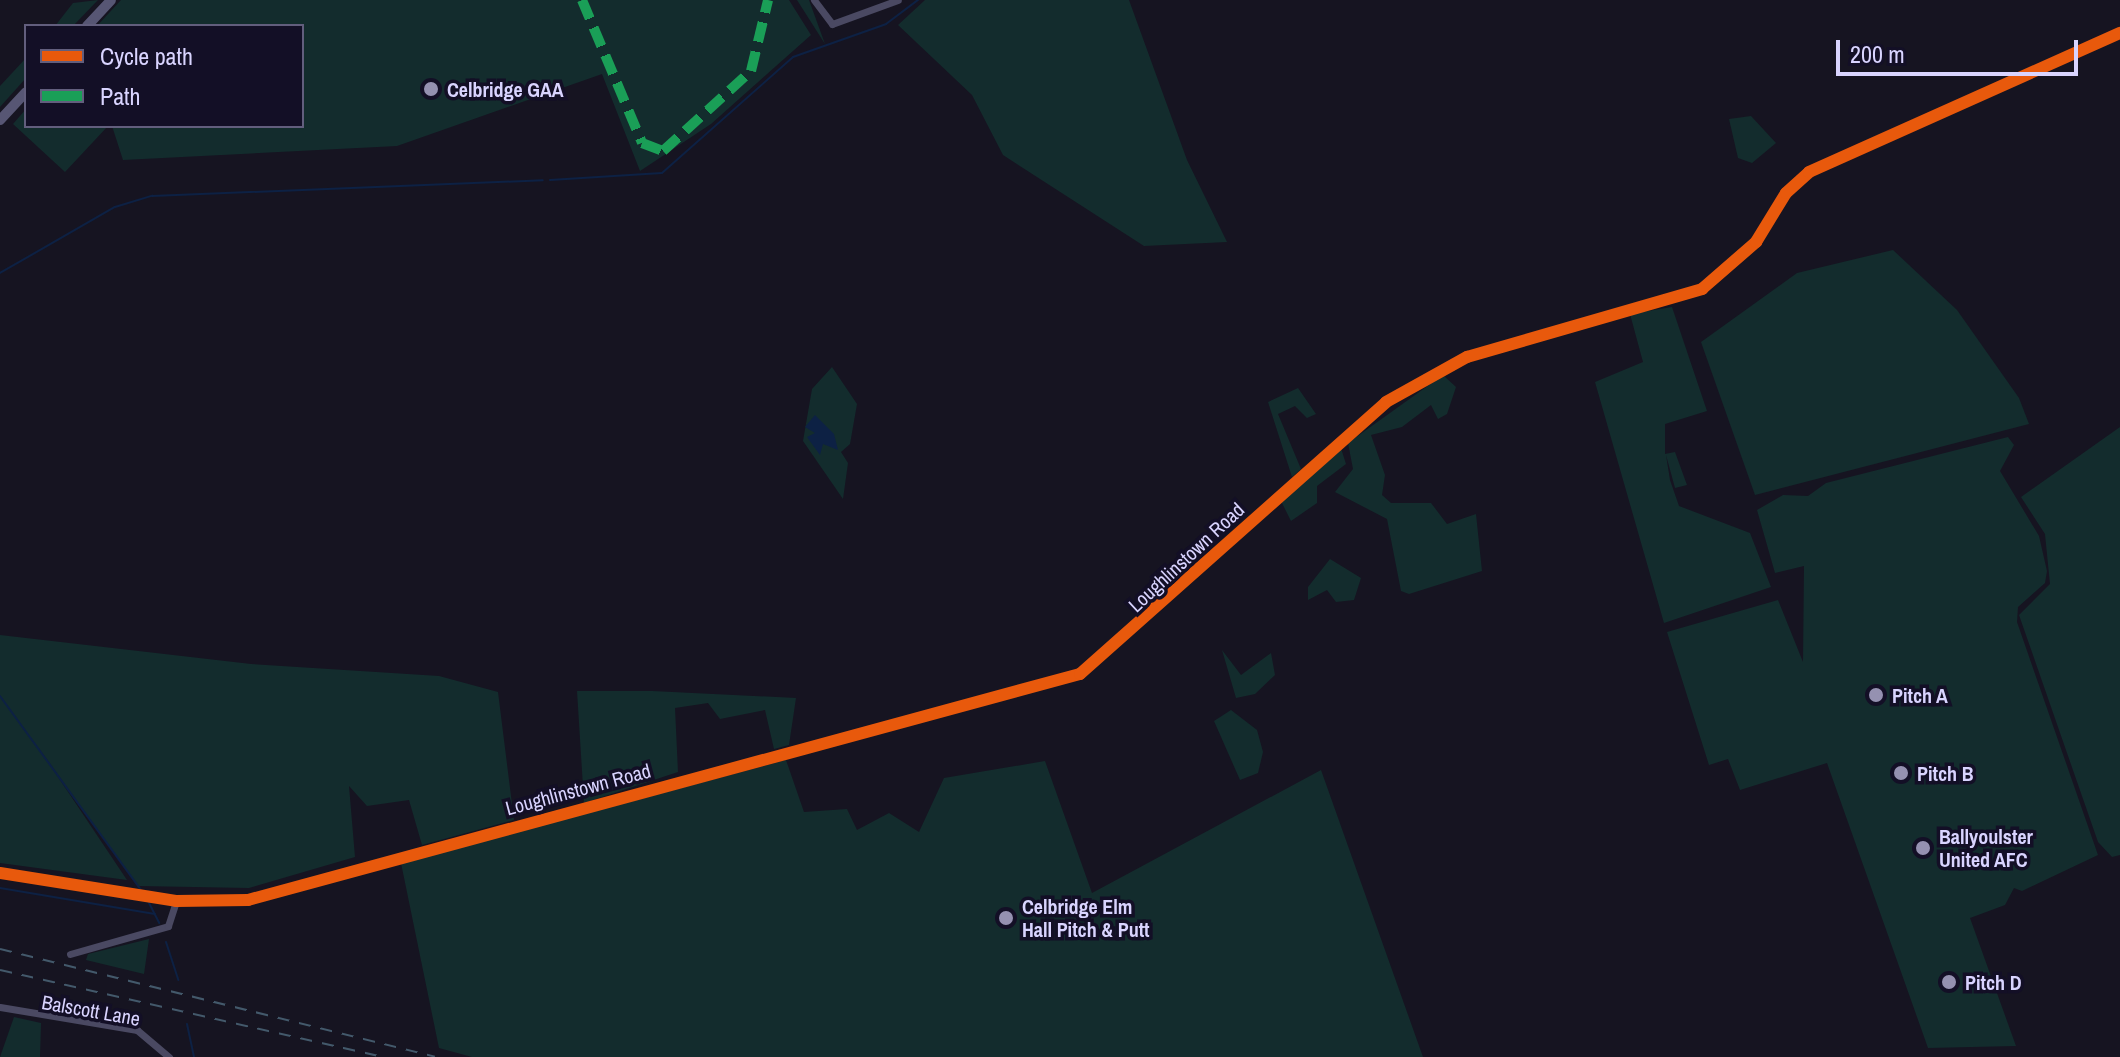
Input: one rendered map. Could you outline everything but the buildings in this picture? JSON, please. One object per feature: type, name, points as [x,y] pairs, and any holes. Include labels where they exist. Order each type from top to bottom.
[{"type":"main road","points":[[89,24],[111,0]]},
{"type":"main road","points":[[0,120],[24,94]]},
{"type":"street","points":[[814,0],[827,24],[870,16],[898,0]]},
{"type":"street","name":"Loughlinstown Road","points":[[0,873],[176,901],[275,894],[1080,674],[1105,658],[1355,425],[1428,376],[1566,323],[1702,289],[1756,242],[1789,189],[1811,171],[2120,33]]},
{"type":"street","points":[[70,954],[168,926],[176,901]]},
{"type":"street","name":"Balscott Lane","points":[[0,1007],[137,1030],[169,1057]]},
{"type":"green space","points":[[98,0],[75,24],[57,24],[73,3]]},
{"type":"green space","name":"Celbridge GAA","points":[[121,0],[789,0],[811,35],[711,124],[640,171],[602,74],[397,146],[123,160],[113,128],[304,128],[304,24],[99,24]]},
{"type":"green space","points":[[797,0],[809,0],[825,44]]},
{"type":"green space","points":[[925,0],[1129,0],[1187,160],[1227,242],[1144,246],[1003,155],[972,95],[898,25]]},
{"type":"green space","points":[[24,60],[24,80],[0,107],[0,86]]},
{"type":"green space","points":[[24,111],[24,128],[106,128],[65,172],[13,124]]},
{"type":"green space","points":[[1751,116],[1776,143],[1752,163],[1738,158],[1729,119]]},
{"type":"green space","points":[[1893,250],[1957,310],[2019,398],[2029,424],[1755,495],[1701,342],[1797,273]]},
{"type":"green space","points":[[1672,307],[1707,411],[1665,424],[1665,454],[1675,452],[1687,485],[1675,488],[1666,455],[1679,506],[1750,533],[1771,587],[1664,623],[1595,382],[1643,362],[1630,314]]},
{"type":"green space","points":[[832,367],[857,404],[850,444],[841,452],[848,463],[843,499],[803,441],[812,389]]},
{"type":"green space","points":[[1443,375],[1456,387],[1447,414],[1438,419],[1431,405],[1402,427],[1371,435],[1385,475],[1382,495],[1391,503],[1431,503],[1447,524],[1476,514],[1482,571],[1409,594],[1401,591],[1387,519],[1335,492],[1353,469],[1348,443]]},
{"type":"green space","points":[[1298,388],[1316,414],[1307,418],[1295,406],[1278,414],[1301,469],[1292,477],[1268,402]]},
{"type":"green space","points":[[2120,427],[2120,855],[2112,857],[2098,842],[2019,615],[2050,584],[2045,534],[2021,497]]},
{"type":"green space","points":[[2008,437],[2014,445],[2000,471],[2039,536],[2047,571],[2045,583],[2018,607],[2017,622],[2098,855],[2022,891],[2014,888],[2005,905],[1970,918],[2016,1046],[1928,1048],[1827,763],[1740,790],[1728,759],[1709,765],[1667,632],[1778,600],[1803,662],[1804,566],[1775,573],[1757,510],[1783,495],[1808,496],[1826,483]]},
{"type":"green space","points":[[1340,445],[1346,464],[1317,486],[1317,503],[1291,521],[1281,501]]},
{"type":"green space","points":[[1330,559],[1361,578],[1354,600],[1336,602],[1327,590],[1308,600],[1308,587]]},
{"type":"green space","points":[[0,635],[251,664],[439,676],[498,692],[514,820],[422,845],[409,800],[367,806],[349,786],[355,857],[249,888],[138,886],[38,747],[127,880],[0,863]]},
{"type":"green space","points":[[1222,650],[1241,675],[1271,653],[1275,675],[1255,694],[1236,698]]},
{"type":"green space","points":[[577,691],[796,698],[789,745],[774,749],[765,710],[720,719],[708,703],[675,708],[678,772],[584,803]]},
{"type":"green space","points":[[1231,710],[1257,730],[1263,752],[1258,773],[1240,780],[1214,721]]},
{"type":"green space","points":[[786,760],[804,812],[847,809],[857,830],[889,813],[919,832],[944,778],[1045,761],[1092,893],[1321,770],[1423,1057],[472,1057],[439,1048],[401,863]]},
{"type":"green space","points":[[149,939],[144,974],[86,960],[88,954]]},
{"type":"green space","points":[[14,1017],[41,1023],[40,1057],[0,1057]]},
{"type":"water","points":[[815,415],[834,434],[838,450],[823,444],[820,455],[807,437],[815,433],[805,427]]},
{"type":"waterway","points":[[550,180],[662,173],[793,57],[886,24],[918,0]]},
{"type":"waterway","points":[[0,273],[115,207],[152,196],[543,180]]},
{"type":"waterway","points":[[0,696],[141,890]]},
{"type":"waterway","points":[[0,888],[155,914]]},
{"type":"waterway","points":[[147,899],[159,923]]},
{"type":"waterway","points":[[166,942],[178,980]]},
{"type":"waterway","points":[[187,1024],[194,1057]]},
{"type":"railway","points":[[0,949],[435,1057]]},
{"type":"railway","points":[[0,970],[382,1057]]},
{"type":"marked path","points":[[582,0],[642,143],[663,151],[751,71],[768,0]]},
{"type":"cycle path","points":[[0,873],[176,901],[248,900],[1080,674],[1386,402],[1467,357],[1702,289],[1756,242],[1786,193],[1809,172],[2120,33]]},
{"type":"place","name":"Celbridge GAA","points":[[431,89]]},
{"type":"place","name":"Pitch A","points":[[1876,695]]},
{"type":"place","name":"Pitch B","points":[[1901,773]]},
{"type":"place","name":"Ballyoulster United AFC","points":[[1923,848]]},
{"type":"place","name":"Celbridge Elm Hall Pitch & Putt","points":[[1006,918]]},
{"type":"place","name":"Pitch D","points":[[1949,982]]}]
